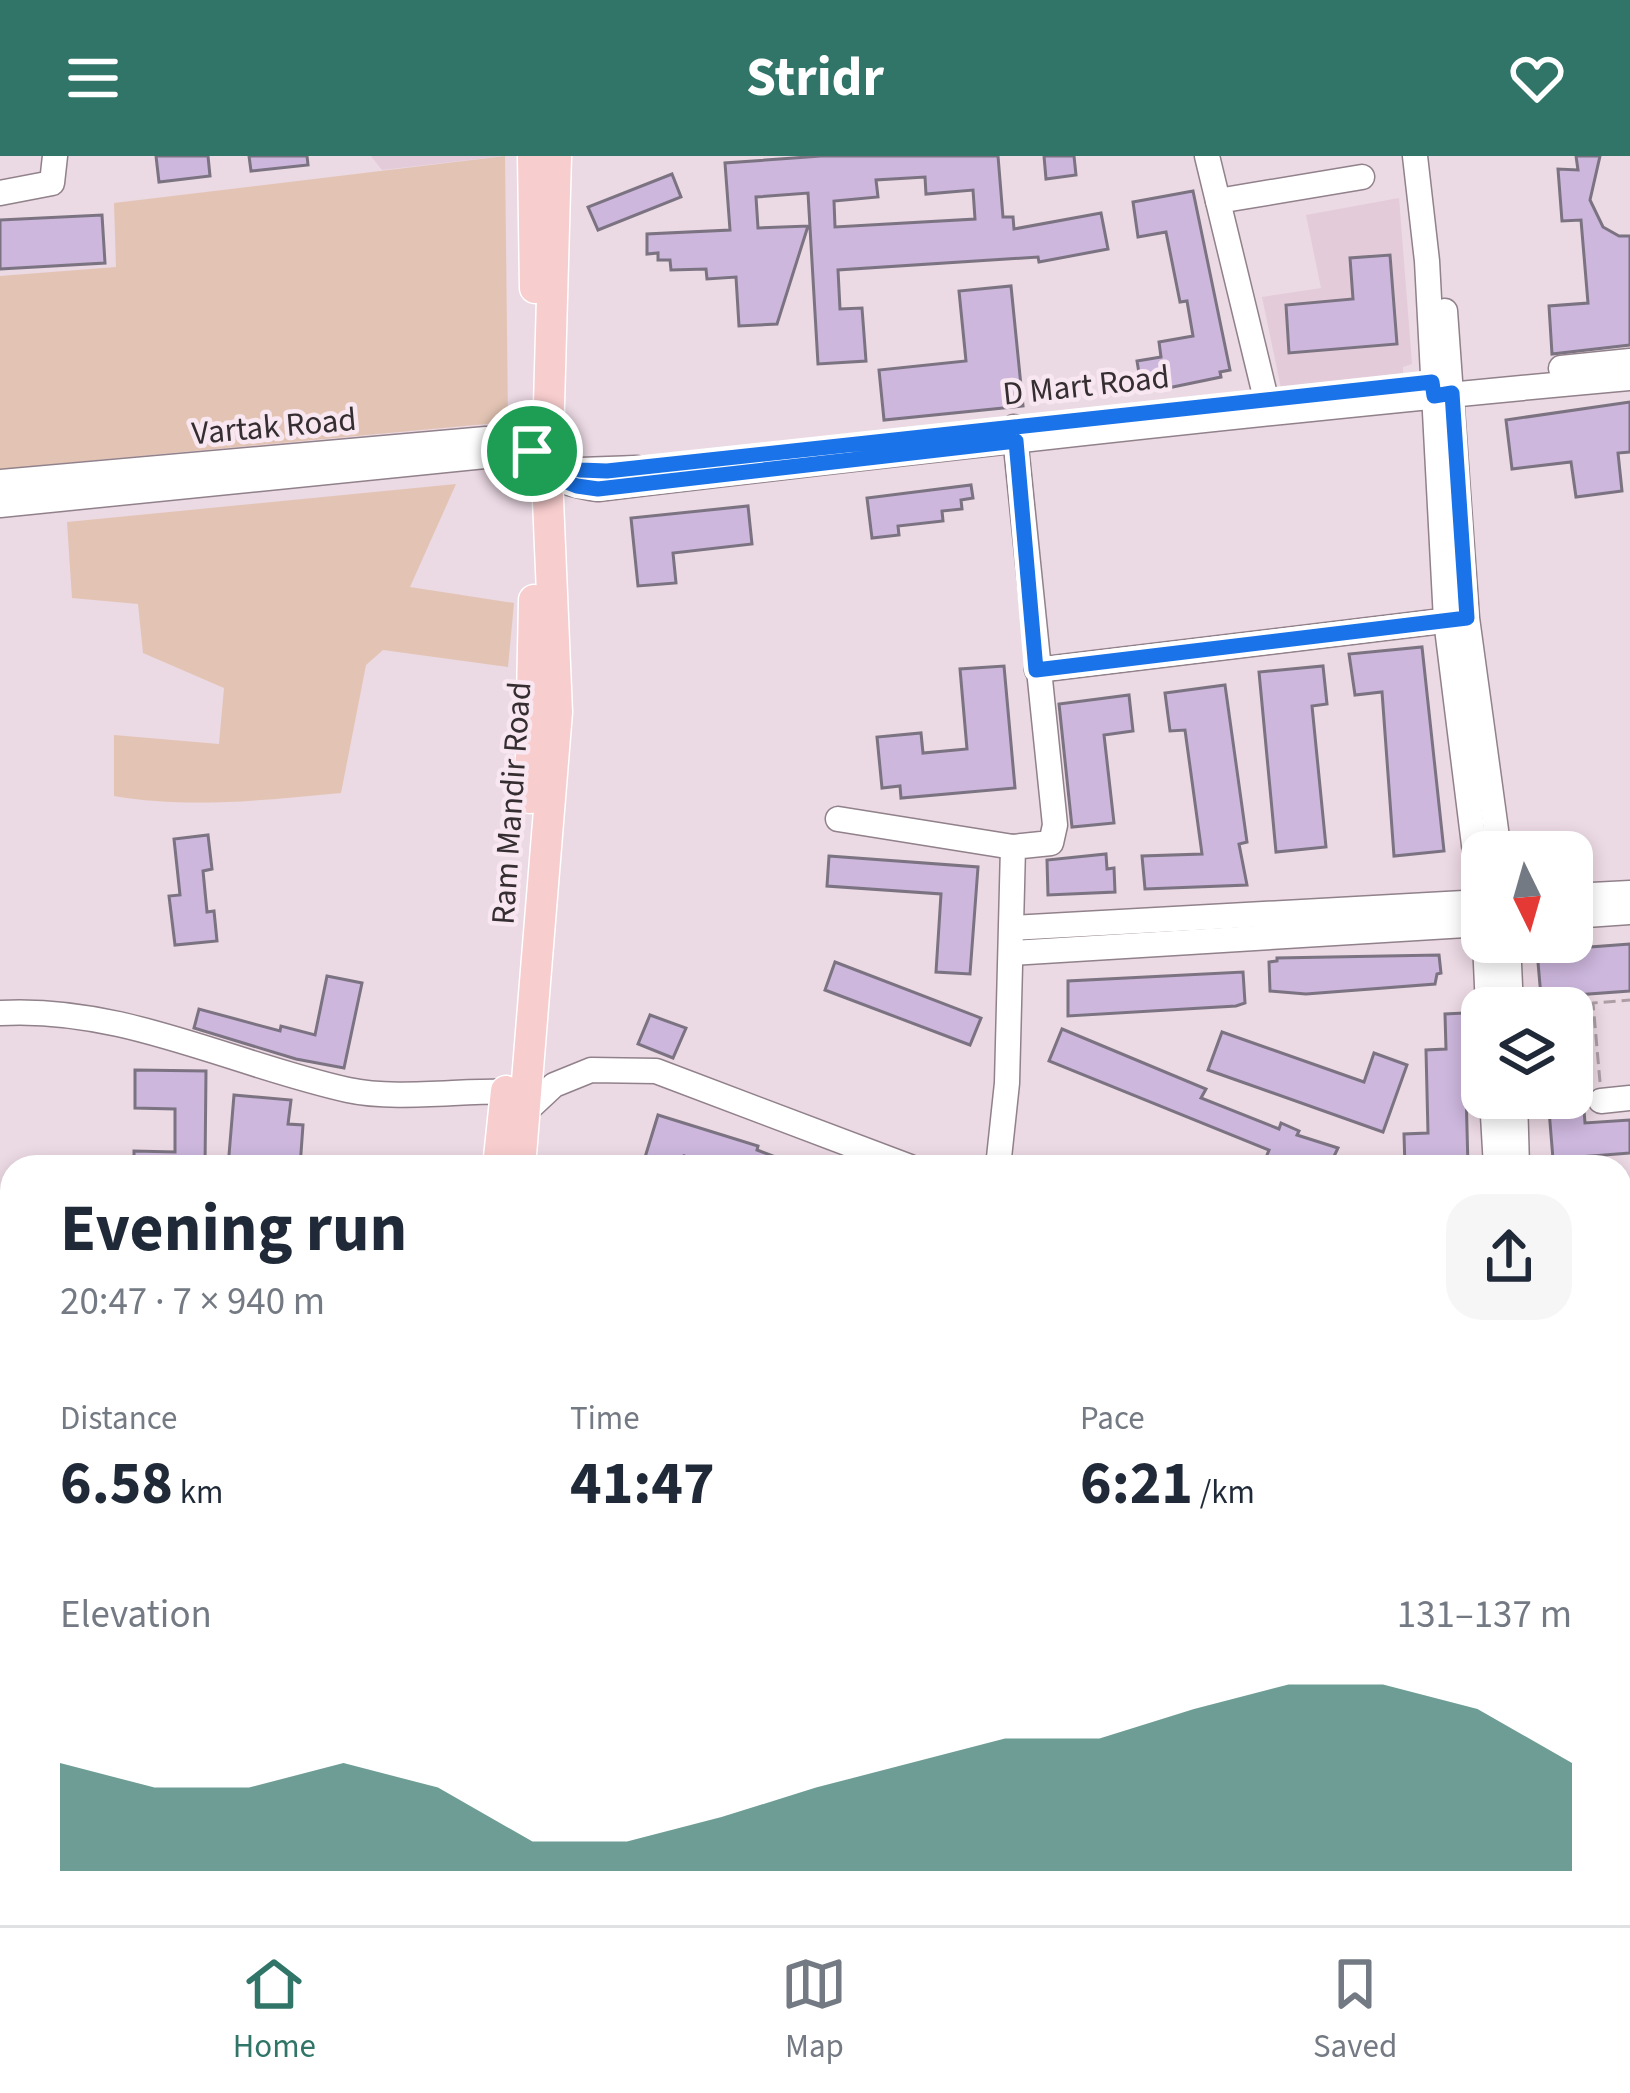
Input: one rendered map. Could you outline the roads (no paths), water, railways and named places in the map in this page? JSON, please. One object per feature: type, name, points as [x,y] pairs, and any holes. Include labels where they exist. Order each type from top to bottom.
[{"type":"main road","points":[[533,156],[540,464]]},
{"type":"main road","points":[[520,1155],[535,578],[556,156]]},
{"type":"main road","points":[[502,1155],[518,1099]]},
{"type":"street","points":[[0,193],[52,183],[55,156]]},
{"type":"street","points":[[1207,156],[1265,399]]},
{"type":"street","points":[[1414,156],[1432,249]]},
{"type":"street","points":[[1430,156],[1456,619],[1475,831]]},
{"type":"street","points":[[1218,201],[1362,177]]},
{"type":"street","name":"D Mart Road","points":[[540,464],[607,471],[1015,433],[1442,387],[1630,361]]},
{"type":"street","name":"D Mart Road","points":[[1015,433],[1265,399],[1630,378]]},
{"type":"street","points":[[838,819],[1012,847],[1051,843],[1054,825],[1015,433]]},
{"type":"street","name":"Vartak Road","points":[[0,482],[486,439],[540,464]]},
{"type":"street","name":"Vartak Road","points":[[0,505],[485,456],[540,464]]},
{"type":"street","points":[[1036,670],[1456,619]]},
{"type":"street","points":[[1456,619],[1495,831]]},
{"type":"street","points":[[999,1155],[1013,940],[1012,847]]},
{"type":"street","points":[[1593,895],[1630,893]]},
{"type":"street","points":[[1013,940],[1461,906]]},
{"type":"street","points":[[1593,915],[1630,912]]},
{"type":"street","points":[[1013,940],[1461,925]]},
{"type":"street","points":[[0,1013],[77,1014],[178,1038],[352,1091],[518,1099],[591,1070],[656,1071],[878,1155]]},
{"type":"street","points":[[1601,1101],[1630,1098]]},
{"type":"street","points":[[1493,1119],[1495,1155]]},
{"type":"street","points":[[1516,1119],[1517,1155]]}]
